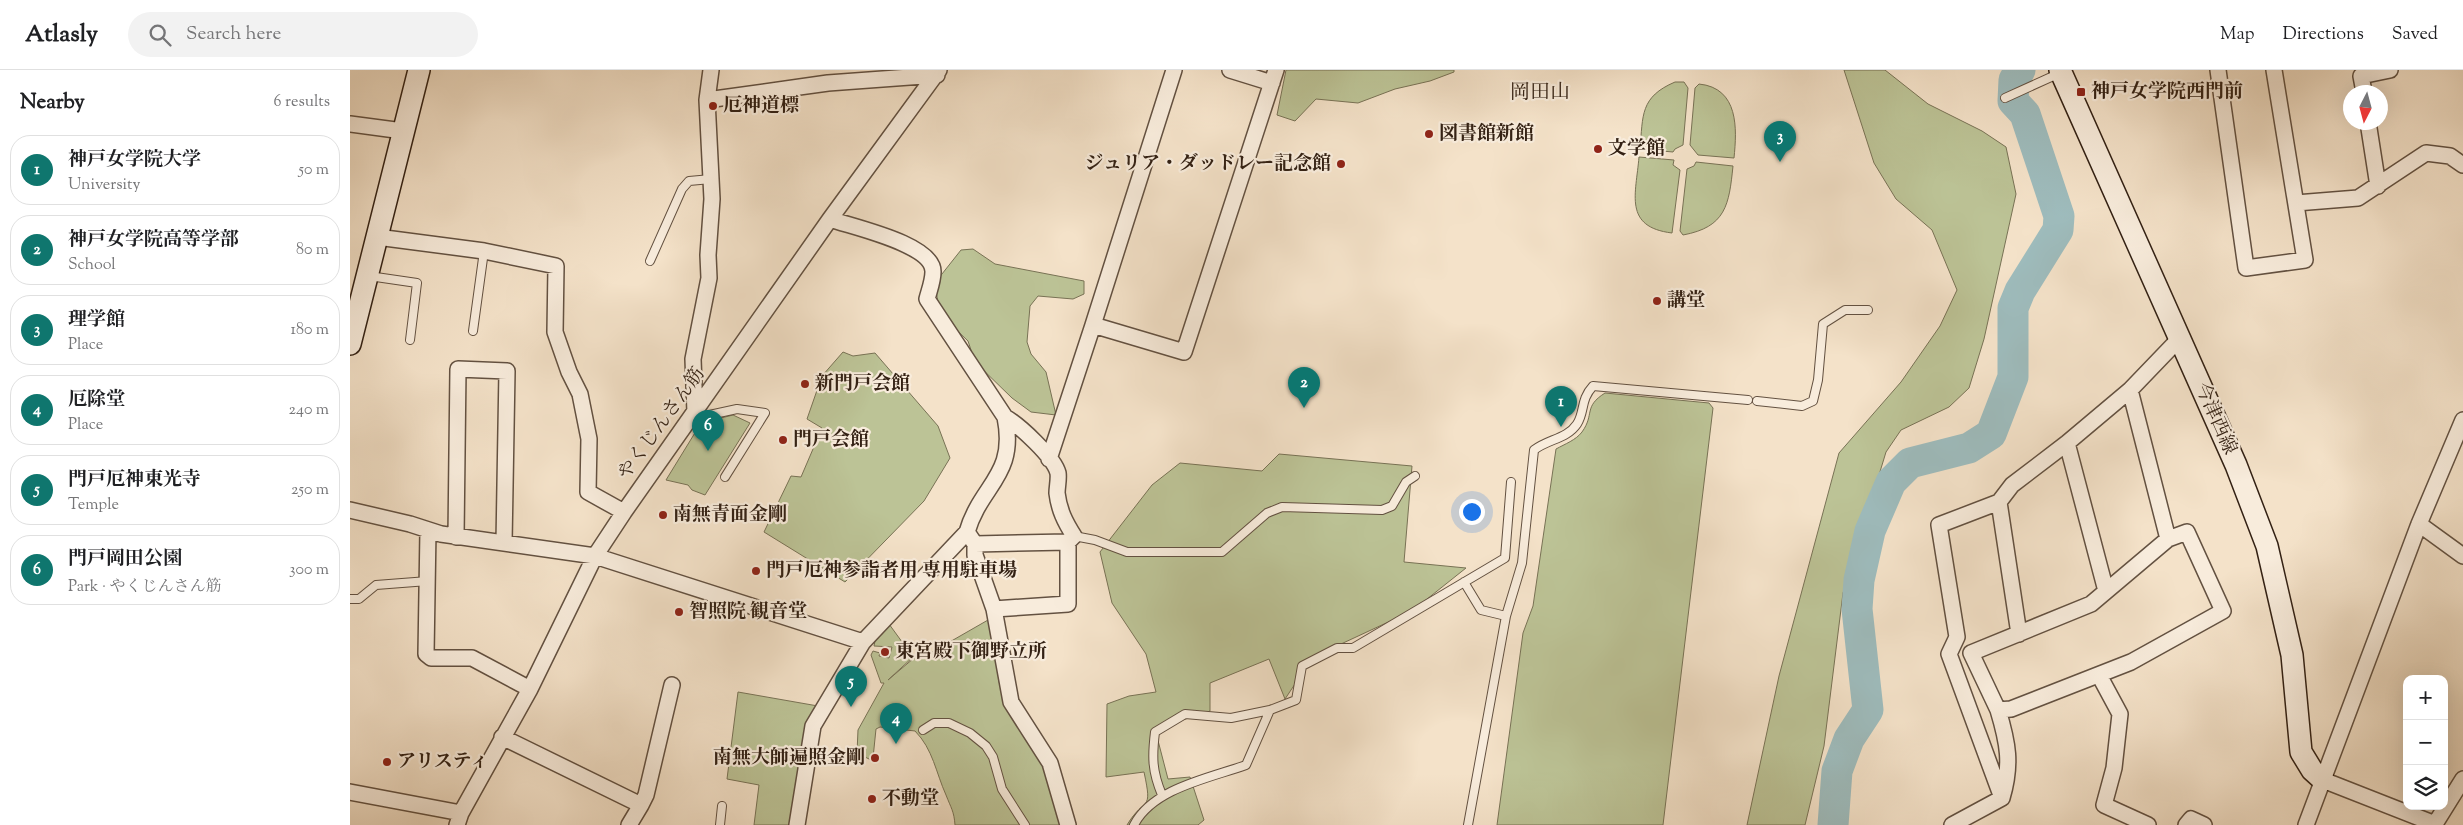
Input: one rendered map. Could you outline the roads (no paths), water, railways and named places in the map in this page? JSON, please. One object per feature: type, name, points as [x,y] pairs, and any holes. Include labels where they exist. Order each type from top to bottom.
[{"type":"street","points":[[350,344],[419,70]]},
{"type":"street","points":[[693,416],[693,359],[709,278],[708,255],[712,199],[706,100],[710,70]]},
{"type":"street","points":[[1048,459],[1093,325],[1174,70]]},
{"type":"street","points":[[1093,325],[1184,352],[1274,76],[1230,70]]},
{"type":"street","points":[[2218,70],[2246,268],[2305,260],[2274,70]]},
{"type":"street","points":[[2361,73],[2390,70]]},
{"type":"street","name":"今津西線","points":[[2061,71],[2236,465],[2267,546],[2292,655],[2301,752],[2312,770],[2323,780]]},
{"type":"street","points":[[706,100],[828,83],[938,72]]},
{"type":"street","name":"やくじんさん筋","points":[[459,819],[502,737],[530,689],[595,556],[830,219],[938,72]]},
{"type":"street","points":[[350,124],[403,132]]},
{"type":"street","points":[[2369,130],[2378,186]]},
{"type":"street","points":[[2296,203],[2358,198],[2426,153],[2450,156],[2463,165]]},
{"type":"street","points":[[830,219],[895,238],[929,260],[934,272],[927,299],[1005,417],[1009,435],[1007,454],[996,480],[972,516],[971,538],[994,609],[1011,702],[1050,763],[1068,825]]},
{"type":"street","points":[[377,237],[484,251],[556,266],[555,332],[569,372],[580,394],[589,439],[588,492],[624,512]]},
{"type":"street","points":[[2002,798],[1950,654],[1957,637],[1939,525],[1999,502],[2012,485],[2067,443],[2130,390],[2179,339]]},
{"type":"street","points":[[456,536],[458,369],[507,371],[504,543]]},
{"type":"street","points":[[2130,390],[2168,539]]},
{"type":"street","points":[[994,609],[1068,604],[1071,539],[1063,520],[1057,492],[1058,473],[1016,423],[1005,417]]},
{"type":"street","points":[[2306,825],[2418,524],[2463,420]]},
{"type":"street","points":[[2067,443],[2106,591]]},
{"type":"street","points":[[1999,502],[2019,634]]},
{"type":"street","points":[[350,510],[456,536],[595,556],[863,642]]},
{"type":"street","points":[[2418,524],[2463,556]]},
{"type":"street","points":[[428,530],[426,654],[431,658],[472,658],[530,689]]},
{"type":"street","points":[[1998,710],[2011,709],[2131,662],[2223,611],[2187,532],[2168,539],[2091,604],[1971,653],[1998,710],[2006,735],[2009,763],[2002,798]]},
{"type":"street","points":[[797,825],[814,726],[863,642],[971,538],[1071,539]]},
{"type":"street","points":[[2098,675],[2120,714],[2114,768],[2104,805],[2148,825]]},
{"type":"street","points":[[629,825],[646,795],[672,685]]},
{"type":"street","points":[[502,737],[641,805]]},
{"type":"street","points":[[2323,780],[2436,824],[2463,779]]},
{"type":"street","points":[[350,792],[459,819]]},
{"type":"street","points":[[1952,825],[2002,798]]},
{"type":"street","points":[[2186,825],[2191,819],[2204,825]]},
{"type":"lane","points":[[2004,98],[2061,71]]},
{"type":"lane","points":[[650,261],[682,188],[690,181],[711,179]]},
{"type":"lane","points":[[472,331],[484,251]]},
{"type":"lane","points":[[367,276],[417,283],[410,340]]},
{"type":"lane","points":[[1757,401],[1802,406],[1813,401],[1818,380],[1823,324],[1845,310],[1868,310]]},
{"type":"lane","points":[[1468,825],[1506,616],[1522,562],[1534,450],[1545,441],[1564,436],[1577,424],[1585,394],[1593,386],[1748,400]]},
{"type":"lane","points":[[693,416],[737,409],[765,413],[725,477]]},
{"type":"lane","points":[[1071,539],[1095,540],[1127,552],[1222,552],[1267,513],[1282,507],[1382,510],[1392,506],[1406,482],[1415,476]]},
{"type":"lane","points":[[1505,558],[1511,482]]},
{"type":"lane","points":[[1162,795],[1154,776],[1152,754],[1156,732],[1165,724],[1185,714],[1231,718],[1270,710],[1296,700],[1302,666],[1337,648],[1353,648],[1505,558],[1522,562]]},
{"type":"lane","points":[[350,599],[359,599],[376,586],[428,581]]},
{"type":"lane","points":[[1464,582],[1470,595],[1481,610],[1506,616]]},
{"type":"lane","points":[[1134,825],[1139,815],[1162,795],[1246,765],[1270,710]]},
{"type":"lane","points":[[923,730],[934,723],[949,723],[970,733],[986,746],[993,757],[1002,789],[1025,825]]},
{"type":"lane","points":[[720,825],[722,806]]},
{"type":"waterway","points":[[1833,825],[1837,771],[1849,739],[1868,710],[1857,609],[1859,580],[1870,531],[1891,482],[1910,463],[1969,448],[1991,434],[2013,377],[2013,308],[2020,291],[2058,230],[2059,216],[2025,114],[2013,101],[2014,80],[2020,70]]},
{"type":"place","name":"神戸女学院西門前","points":[[2081,92]]},
{"type":"place","name":"厄神道標","points":[[713,106]]},
{"type":"place","name":"図書館新館","points":[[1429,134]]},
{"type":"place","name":"文学館","points":[[1598,149]]},
{"type":"place","name":"理学館","points":[[1780,162]]},
{"type":"place","name":"ジュリア・ダッドレー記念館","points":[[1341,164]]},
{"type":"place","name":"講堂","points":[[1657,301]]},
{"type":"place","name":"新門戸会館","points":[[805,384]]},
{"type":"place","name":"神戸女学院高等学部","points":[[1304,408]]},
{"type":"place","name":"神戸女学院大学","points":[[1561,427]]},
{"type":"place","name":"門戸会館","points":[[783,440]]},
{"type":"place","name":"門戸岡田公園","points":[[708,451]]},
{"type":"place","name":"南無青面金剛","points":[[663,515]]},
{"type":"place","name":"門戸厄神参詣者用 専用駐車場","points":[[756,571]]},
{"type":"place","name":"智照院 観音堂","points":[[679,612]]},
{"type":"place","name":"東宮殿下御野立所","points":[[885,652]]},
{"type":"place","name":"門戸厄神東光寺","points":[[851,707]]},
{"type":"place","name":"厄除堂","points":[[896,744]]},
{"type":"place","name":"南無大師遍照金剛","points":[[875,758]]},
{"type":"place","name":"アリスティ","points":[[387,762]]},
{"type":"place","name":"不動堂","points":[[872,799]]},
{"type":"district","name":"岡田山","points":[[1540,93]]}]
